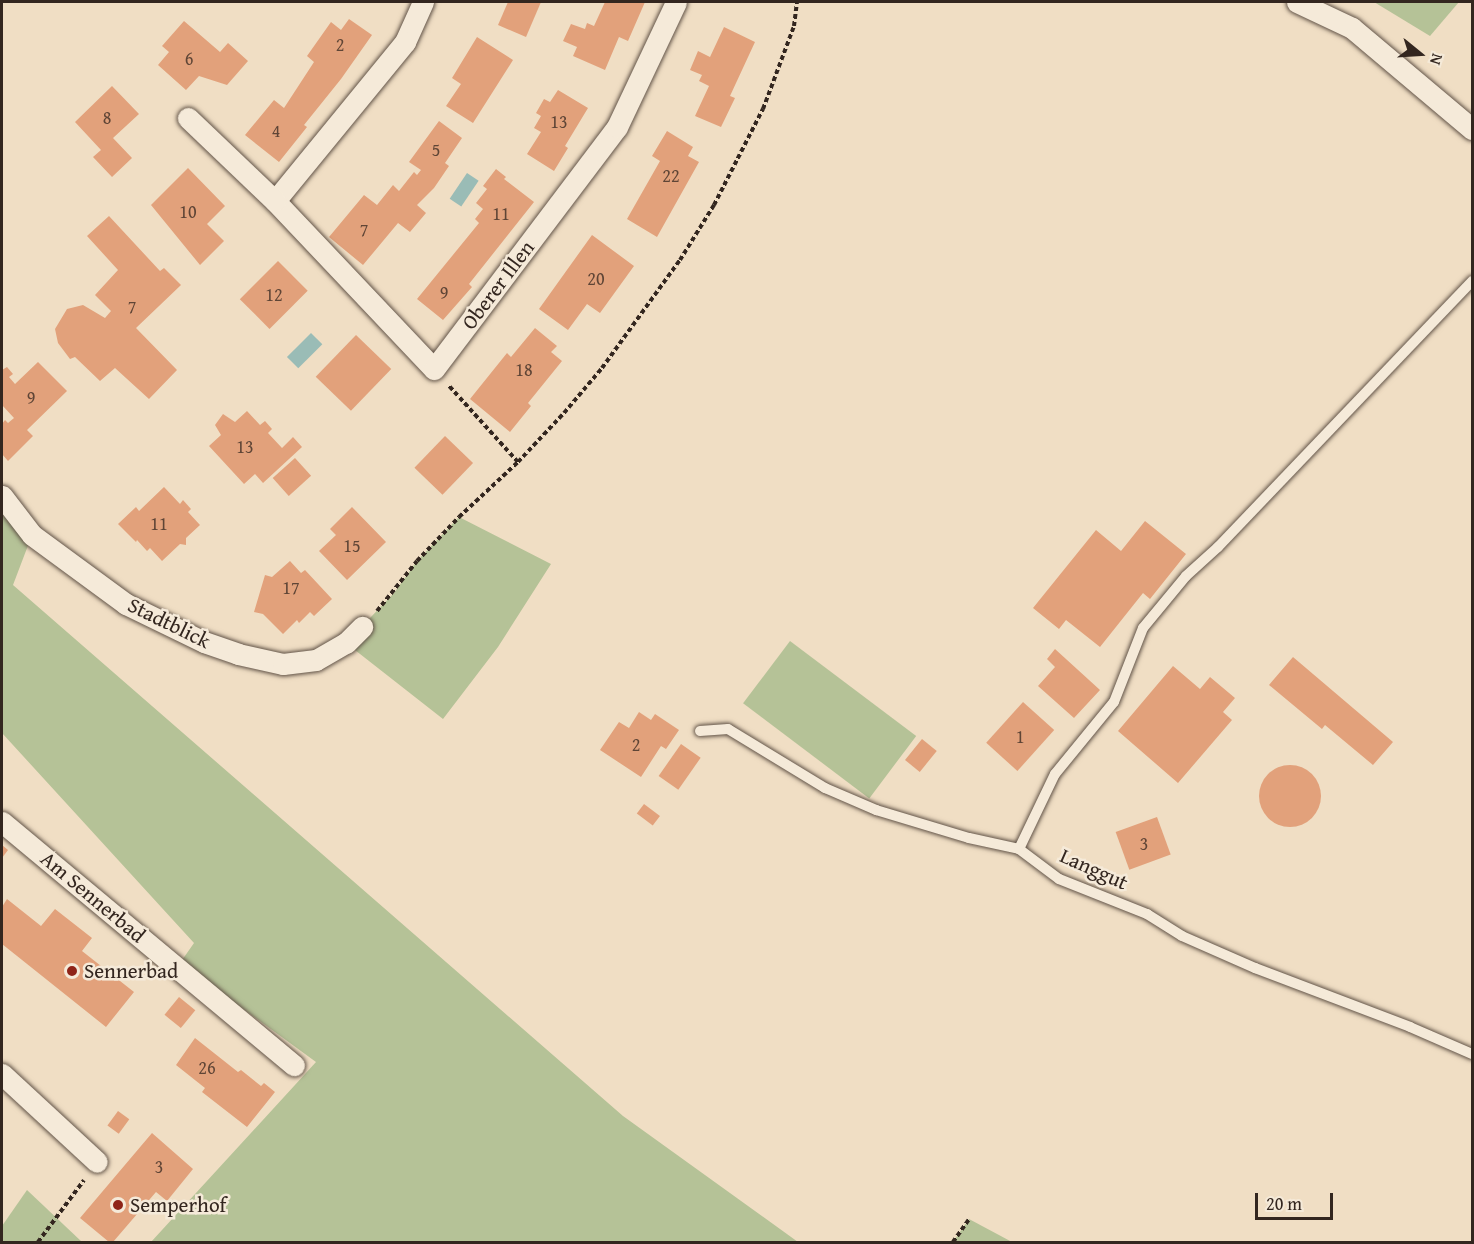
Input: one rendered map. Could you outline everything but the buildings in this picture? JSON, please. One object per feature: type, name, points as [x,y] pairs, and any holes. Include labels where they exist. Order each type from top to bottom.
[{"type":"street","points":[[275,201],[405,42],[423,2]]},
{"type":"street","name":"Oberer Illen","points":[[435,369],[617,127],[676,2]]},
{"type":"street","points":[[1297,2],[1352,28],[1473,129]]},
{"type":"street","points":[[188,118],[275,201],[435,369]]},
{"type":"street","name":"Stadtblick","points":[[2,496],[32,535],[126,604],[204,642],[238,654],[283,664],[316,660],[346,643],[362,627]]},
{"type":"street","name":"Am Sennerbad","points":[[2,822],[294,1065]]},
{"type":"street","points":[[2,1074],[90,1155]]},
{"type":"lane","points":[[1019,849],[1055,774],[1114,702],[1143,627],[1186,576],[1218,547],[1473,281]]},
{"type":"lane","name":"Langgut","points":[[700,730],[728,729],[825,788],[876,810],[969,838],[1019,849],[1059,879],[1147,914],[1182,936],[1255,968],[1410,1027],[1473,1054]]},
{"type":"path","points":[[362,627],[459,517],[518,462],[564,413],[602,368],[681,260],[714,205],[763,109],[794,26],[797,2]]},
{"type":"path","points":[[435,369],[518,462]]},
{"type":"path","points":[[38,1242],[90,1155]]},
{"type":"path","points":[[953,1242],[969,1219]]},
{"type":"green space","points":[[1374,2],[1459,2],[1430,36]]},
{"type":"green space","points":[[2,496],[32,535],[13,585],[623,1116],[798,1242],[151,1242],[316,1062],[180,963],[194,943],[2,733]]},
{"type":"green space","points":[[459,517],[551,564],[498,647],[443,719],[346,643],[394,593],[417,561]]},
{"type":"green space","points":[[790,641],[916,736],[869,798],[743,703]]},
{"type":"green space","points":[[27,1190],[82,1242],[2,1242],[2,1226]]},
{"type":"green space","points":[[969,1219],[1012,1242],[953,1242]]},
{"type":"water","points":[[467,173],[479,181],[461,207],[450,199]]},
{"type":"water","points":[[311,333],[322,344],[298,368],[287,357]]},
{"type":"place","name":"Sennerbad","points":[[72,971]]},
{"type":"place","name":"Semperhof","points":[[118,1205]]}]
